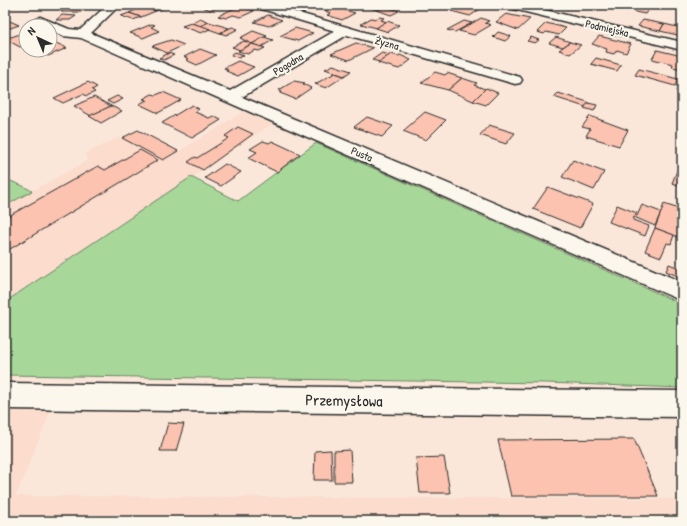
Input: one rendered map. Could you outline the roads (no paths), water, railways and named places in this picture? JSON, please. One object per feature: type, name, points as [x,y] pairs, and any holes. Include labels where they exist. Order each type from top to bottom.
[{"type":"street","points":[[83,34],[114,5]]},
{"type":"street","name":"Żyzna","points":[[259,5],[515,80]]},
{"type":"street","name":"Podmiejska","points":[[509,5],[682,46]]},
{"type":"street","name":"Pusta","points":[[58,30],[66,33],[83,34],[682,292]]},
{"type":"street","name":"Pogodna","points":[[232,97],[344,31]]},
{"type":"street","name":"Przemysłowa","points":[[5,396],[682,404]]}]
